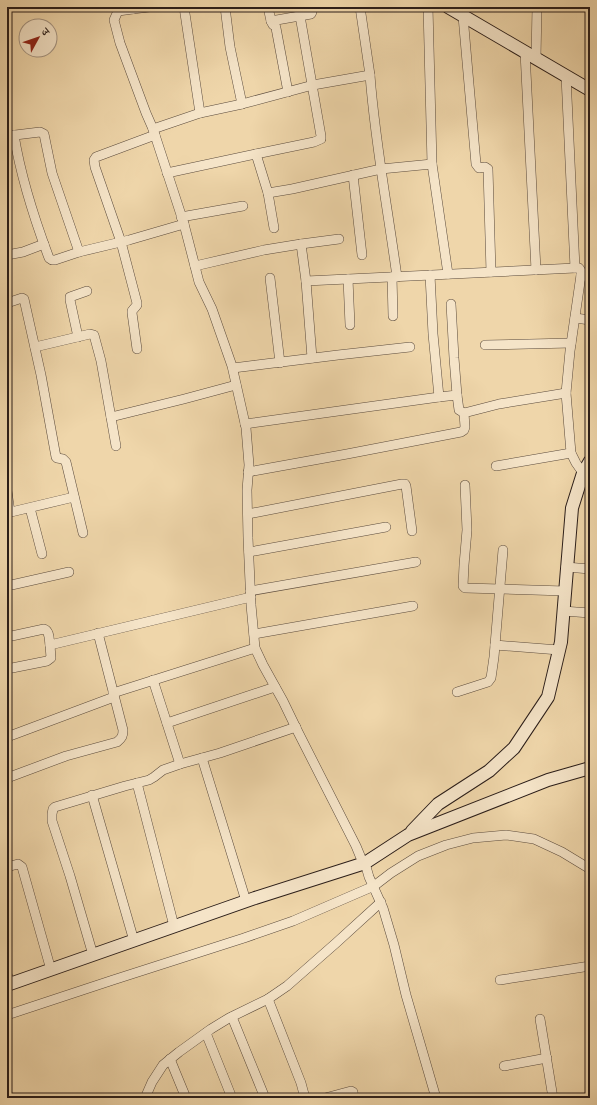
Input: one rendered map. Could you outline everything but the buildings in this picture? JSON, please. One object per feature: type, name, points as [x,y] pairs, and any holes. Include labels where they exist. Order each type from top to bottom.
[{"type":"street","points":[[149,7],[118,11],[114,20],[128,68],[154,132],[183,220],[199,282],[212,309],[233,368],[245,424],[249,465],[248,552],[255,648],[284,701],[356,846],[381,902],[436,1098]]},
{"type":"street","points":[[184,7],[200,113]]},
{"type":"street","points":[[226,7],[230,46],[242,104]]},
{"type":"street","points":[[268,7],[272,24],[275,25],[276,28],[288,92]]},
{"type":"street","points":[[271,20],[311,14],[313,9],[312,7]]},
{"type":"street","points":[[360,7],[370,75],[380,169],[391,232],[394,277],[393,316]]},
{"type":"street","points":[[428,7],[432,164],[448,274]]},
{"type":"street","points":[[448,7],[590,89]]},
{"type":"street","points":[[536,58],[537,7]]},
{"type":"street","points":[[167,173],[314,142],[321,139],[313,85],[300,16]]},
{"type":"street","points":[[463,16],[476,164],[479,168],[485,167],[488,170],[491,272]]},
{"type":"street","points":[[525,52],[536,270]]},
{"type":"street","points":[[137,349],[132,311],[137,303],[121,242],[95,167],[94,160],[96,157],[200,113],[242,104],[313,85],[370,75]]},
{"type":"street","points":[[566,76],[582,273],[571,343],[566,393],[571,453],[583,473]]},
{"type":"street","points":[[79,252],[52,173],[44,134],[40,132],[10,136],[23,182],[49,258],[52,260],[121,242],[183,220],[243,206]]},
{"type":"street","points":[[256,154],[268,193],[274,228]]},
{"type":"street","points":[[268,193],[380,169],[432,164]]},
{"type":"street","points":[[353,175],[362,255]]},
{"type":"street","points":[[195,266],[257,252],[339,239]]},
{"type":"street","points":[[7,255],[23,252],[44,244]]},
{"type":"street","points":[[301,244],[306,281],[312,358]]},
{"type":"street","points":[[306,281],[536,270],[582,273]]},
{"type":"street","points":[[430,275],[433,334],[439,397]]},
{"type":"street","points":[[270,278],[280,363]]},
{"type":"street","points":[[348,279],[350,325]]},
{"type":"street","points":[[78,337],[70,297],[87,291]]},
{"type":"street","points":[[7,303],[22,298],[24,299],[35,347],[56,457],[64,459],[66,462],[83,533]]},
{"type":"street","points":[[451,304],[459,410],[464,413],[498,404],[566,393]]},
{"type":"street","points":[[575,318],[590,320]]},
{"type":"street","points":[[35,347],[92,334],[95,338],[101,361],[116,446]]},
{"type":"street","points":[[485,345],[571,343]]},
{"type":"street","points":[[233,368],[410,347]]},
{"type":"street","points":[[111,417],[184,400],[236,385]]},
{"type":"street","points":[[245,424],[457,395]]},
{"type":"street","points":[[248,472],[461,432],[465,427],[464,413]]},
{"type":"street","points":[[496,466],[571,453]]},
{"type":"street","points":[[8,981],[51,970],[246,901],[364,863],[408,834],[438,804],[489,771],[514,748],[548,697],[561,642],[572,508],[583,473],[590,461]]},
{"type":"street","points":[[248,514],[405,484],[412,531]]},
{"type":"street","points":[[465,485],[467,530],[463,586],[465,588],[565,591]]},
{"type":"street","points":[[7,491],[9,513],[74,497]]},
{"type":"street","points":[[30,508],[42,554]]},
{"type":"street","points":[[248,552],[386,527]]},
{"type":"street","points":[[457,692],[490,681],[491,678],[501,588],[503,550]]},
{"type":"street","points":[[50,645],[251,594],[416,562]]},
{"type":"street","points":[[566,567],[590,569]]},
{"type":"street","points":[[7,586],[70,572]]},
{"type":"street","points":[[254,634],[413,606]]},
{"type":"street","points":[[563,611],[590,613]]},
{"type":"street","points":[[7,637],[44,629],[48,632],[51,658],[47,661],[7,669]]},
{"type":"street","points":[[7,778],[66,756],[117,742],[122,738],[123,730],[98,633]]},
{"type":"street","points":[[495,645],[559,650]]},
{"type":"street","points":[[7,737],[154,680],[255,648]]},
{"type":"street","points":[[154,680],[180,764]]},
{"type":"street","points":[[167,723],[275,687]]},
{"type":"street","points":[[93,955],[52,821],[53,809],[55,807],[92,795],[149,780],[163,770],[220,753],[296,727]]},
{"type":"street","points":[[202,758],[246,901]]},
{"type":"street","points":[[408,834],[548,780],[590,769]]},
{"type":"street","points":[[137,783],[174,926]]},
{"type":"street","points":[[92,795],[134,941]]},
{"type":"street","points":[[7,1015],[293,921],[374,886],[418,856],[446,845],[473,838],[506,836],[534,839],[562,852],[590,869]]},
{"type":"street","points":[[7,867],[18,864],[22,867],[51,970]]},
{"type":"street","points":[[145,1098],[152,1082],[163,1065],[178,1052],[232,1016],[268,999],[287,986],[336,944],[381,902]]},
{"type":"street","points":[[500,980],[590,966]]},
{"type":"street","points":[[268,999],[301,1083],[305,1098]]},
{"type":"street","points":[[232,1016],[264,1098]]},
{"type":"street","points":[[540,1019],[553,1098]]},
{"type":"street","points":[[206,1033],[232,1098]]},
{"type":"street","points":[[504,1066],[547,1058]]},
{"type":"street","points":[[170,1059],[186,1098]]},
{"type":"street","points":[[325,1098],[351,1091],[353,1092],[354,1098]]}]
